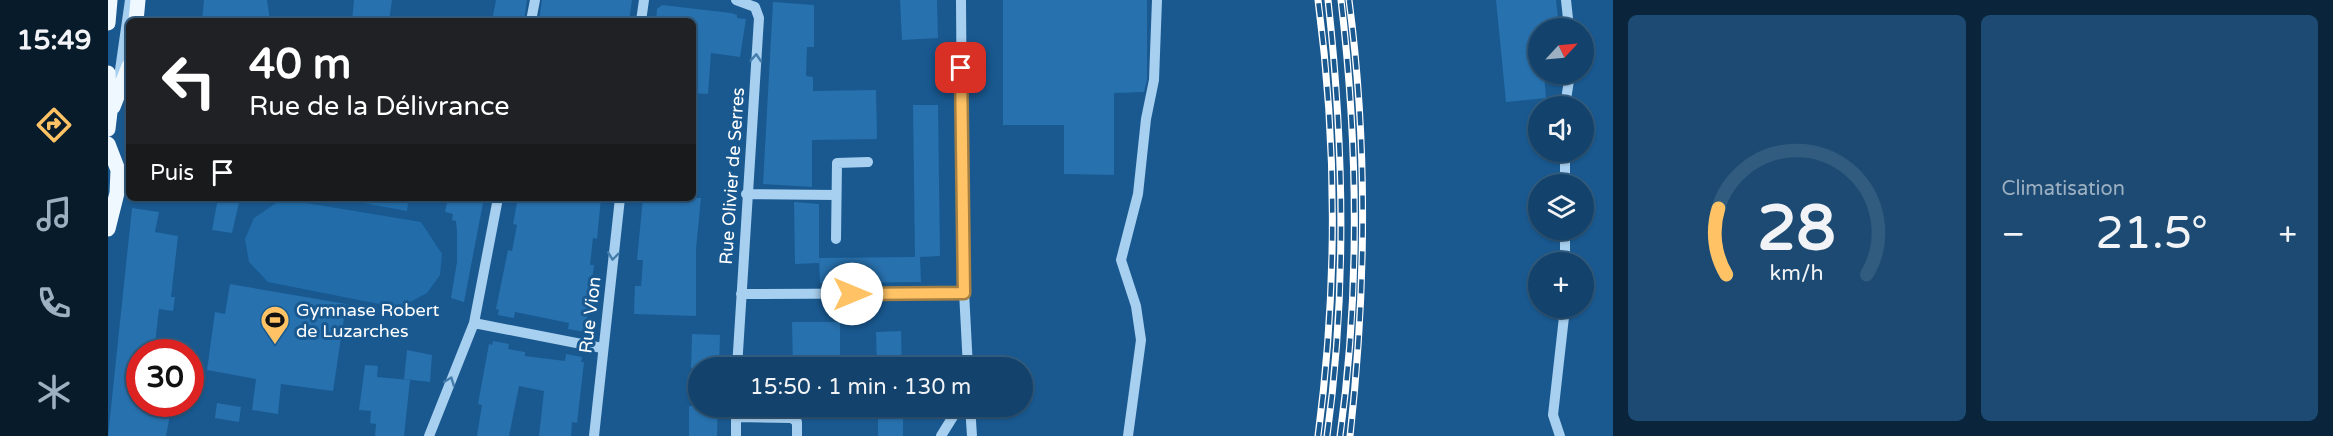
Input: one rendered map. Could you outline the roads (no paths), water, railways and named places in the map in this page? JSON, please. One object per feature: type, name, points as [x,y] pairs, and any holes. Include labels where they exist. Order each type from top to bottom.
[{"type":"main road","points":[[108,23],[110,0]]},
{"type":"main road","points":[[136,18],[138,0]]},
{"type":"main road","points":[[108,72],[108,129]]},
{"type":"main road","points":[[109,112],[126,73]]},
{"type":"main road","points":[[108,144],[118,170],[117,193],[108,229]]},
{"type":"street","points":[[128,18],[130,0]]},
{"type":"street","points":[[532,18],[535,0]]},
{"type":"street","points":[[641,18],[644,0]]},
{"type":"street","name":"Rue Olivier de Serres","points":[[736,0],[754,7],[759,18],[746,194],[738,357]]},
{"type":"street","points":[[961,0],[964,293],[967,357]]},
{"type":"street","points":[[1128,436],[1141,340],[1136,306],[1121,260],[1138,194],[1146,119],[1154,80],[1157,0]]},
{"type":"street","points":[[1566,0],[1568,18]]},
{"type":"street","points":[[109,112],[126,35]]},
{"type":"street","points":[[837,238],[837,163],[868,162]]},
{"type":"street","points":[[746,194],[837,195]]},
{"type":"street","points":[[429,436],[474,323],[497,201]]},
{"type":"street","name":"Rue Vion","points":[[594,436],[620,201]]},
{"type":"street","points":[[741,294],[964,293]]},
{"type":"street","points":[[1560,436],[1553,415],[1564,318]]},
{"type":"street","points":[[474,323],[602,348]]},
{"type":"street","points":[[736,417],[736,436]]},
{"type":"street","points":[[783,417],[792,418],[797,422],[797,436]]},
{"type":"street","points":[[941,436],[953,417]]},
{"type":"street","points":[[971,417],[972,436]]},
{"type":"railway","points":[[1318,0],[1329,109],[1332,218],[1329,327],[1318,436]]},
{"type":"railway","points":[[1327,436],[1338,327],[1341,218],[1337,109],[1328,0]]},
{"type":"railway","points":[[1340,436],[1354,273],[1351,109],[1341,0]]},
{"type":"railway","points":[[1349,0],[1359,109],[1363,218],[1359,327],[1350,436]]},
{"type":"place","name":"Gymnase Robert de Luzarches","points":[[275,346]]}]
